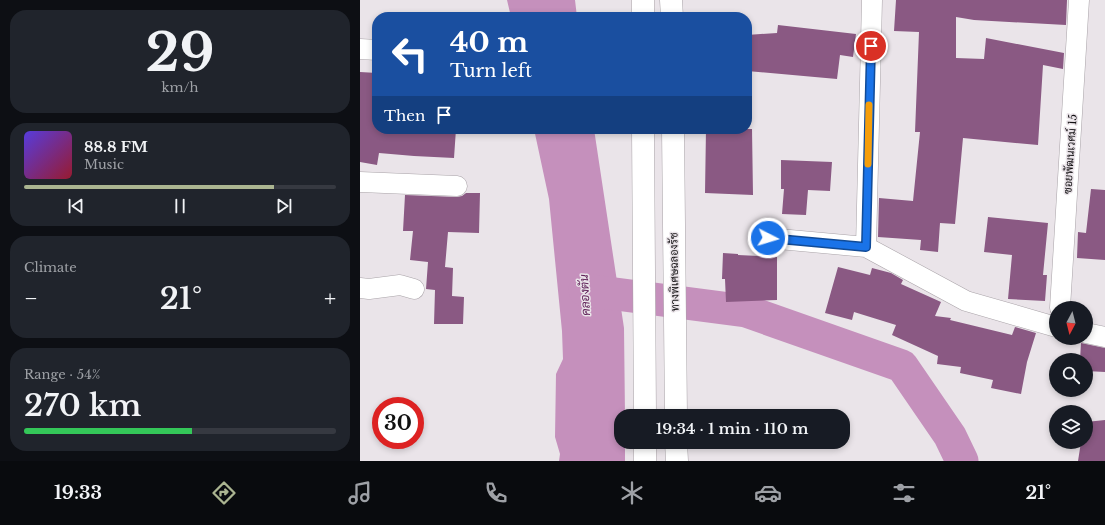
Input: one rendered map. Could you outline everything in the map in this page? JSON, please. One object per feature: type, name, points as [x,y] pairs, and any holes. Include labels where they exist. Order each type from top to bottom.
[{"type":"highway","points":[[643,0],[643,12]]},
{"type":"highway","points":[[671,0],[672,12]]},
{"type":"highway","points":[[643,134],[645,409]]},
{"type":"highway","name":"ทางพิเศษฉลองรัช","points":[[673,134],[676,409]]},
{"type":"highway","points":[[645,449],[645,461]]},
{"type":"highway","points":[[676,449],[676,461]]},
{"type":"street","points":[[866,247],[872,0]]},
{"type":"street","name":"ซอยพัฒนเวศม์ 15","points":[[1060,301],[1079,0]]},
{"type":"street","points":[[360,49],[372,50]]},
{"type":"street","points":[[360,182],[457,186]]},
{"type":"street","points":[[768,238],[866,247],[966,301],[1049,325]]},
{"type":"street","points":[[360,288],[369,289],[400,285],[414,289]]},
{"type":"street","points":[[1093,334],[1105,337]]},
{"type":"water","points":[[507,0],[575,0],[576,12],[510,12]]},
{"type":"water","name":"คลองตัน","points":[[535,134],[595,134],[624,328],[625,409],[614,409],[614,449],[625,449],[625,461],[559,461],[560,454],[555,437],[556,374],[563,359],[562,331],[549,199]]},
{"type":"building","points":[[896,0],[1067,0],[1066,25],[974,20],[956,17],[956,58],[984,59],[986,38],[1064,53],[1063,69],[1043,65],[1038,145],[963,138],[955,224],[940,223],[938,252],[920,250],[921,240],[878,237],[879,198],[913,201],[920,132],[915,132],[919,32],[894,31]]},
{"type":"building","points":[[778,25],[856,34],[853,57],[840,55],[837,79],[752,71],[752,35],[777,33]]},
{"type":"building","points":[[360,72],[372,73],[372,134],[456,134],[454,158],[379,153],[377,165],[360,162]]},
{"type":"building","points":[[752,129],[753,195],[705,193],[706,134],[752,134]]},
{"type":"building","points":[[781,160],[832,162],[830,191],[808,190],[806,215],[782,214],[784,189],[781,189]]},
{"type":"building","points":[[1091,189],[1105,190],[1105,260],[1077,258],[1078,232],[1086,233]]},
{"type":"building","points":[[466,193],[480,193],[479,233],[448,232],[445,267],[453,268],[452,296],[464,297],[463,324],[434,324],[435,290],[426,289],[428,262],[410,260],[413,231],[403,231],[405,195],[457,197]]},
{"type":"building","points":[[988,217],[1048,223],[1043,275],[1047,275],[1045,301],[1008,299],[1012,255],[984,252]]},
{"type":"building","points":[[723,253],[777,257],[777,300],[726,302],[725,279],[722,279]]},
{"type":"building","points":[[838,267],[870,275],[872,268],[891,273],[903,280],[901,284],[941,302],[935,316],[951,318],[950,320],[1012,335],[1015,327],[1036,333],[1027,362],[1021,394],[991,388],[993,380],[960,373],[961,367],[937,364],[938,356],[892,335],[896,325],[854,312],[852,320],[825,313]]},
{"type":"building","points":[[1081,345],[1105,348],[1105,372],[1093,371],[1093,353],[1080,353]]},
{"type":"building","points":[[1105,420],[1105,461],[1078,461],[1080,449],[1093,449],[1093,421]]},
{"type":"waterway","name":"คลองตัน","points":[[585,290],[746,311],[902,366],[950,436],[962,461]]},
{"type":"slow traffic","points":[[868,164],[869,105]]},
{"type":"route","points":[[768,238],[866,247],[871,46]]}]
